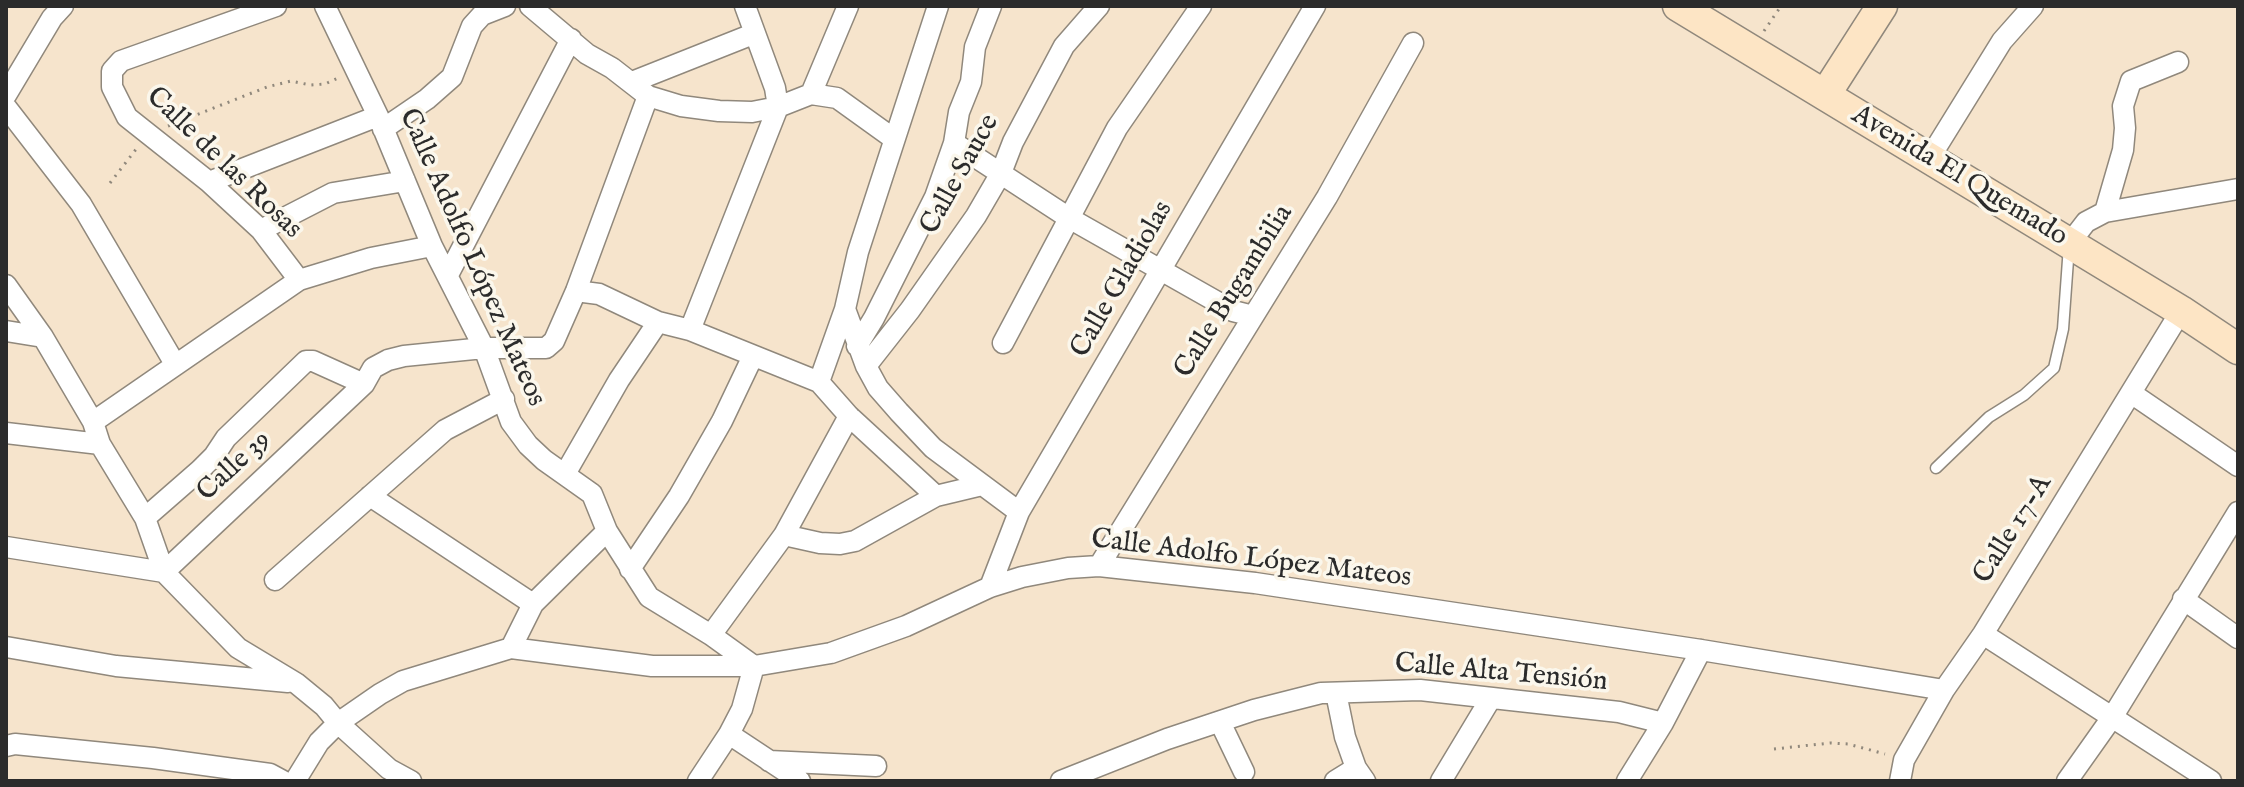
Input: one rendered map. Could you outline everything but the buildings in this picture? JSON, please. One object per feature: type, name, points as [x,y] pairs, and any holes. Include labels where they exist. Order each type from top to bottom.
[{"type":"main road","name":"Avenida El Quemado","points":[[1678,6],[2181,311],[2238,349]]},
{"type":"main road","points":[[1825,95],[1882,6]]},
{"type":"street","points":[[6,95],[57,9],[63,6]]},
{"type":"street","name":"Calle de las Rosas","points":[[276,6],[121,61],[112,71],[112,87],[127,117],[209,182],[261,230],[299,280]]},
{"type":"street","name":"Calle Adolfo López Mateos","points":[[325,6],[381,123],[432,246],[484,348],[511,422],[544,460],[592,494],[607,531],[649,597],[754,666],[831,653],[906,626],[990,587],[1022,577],[1068,568],[1099,566],[1255,583],[1944,690]]},
{"type":"street","points":[[209,182],[381,123],[427,99],[452,77],[472,26],[482,15],[505,6]]},
{"type":"street","points":[[530,6],[587,54],[632,82],[648,96],[681,106],[752,112],[778,107],[811,94],[837,98],[894,139]]},
{"type":"street","points":[[690,330],[778,107],[775,88],[745,6]]},
{"type":"street","points":[[811,94],[848,6]]},
{"type":"street","points":[[819,382],[845,309],[858,252],[938,6]]},
{"type":"street","points":[[857,346],[923,221],[954,143],[959,112],[971,82],[975,47],[991,6]]},
{"type":"street","name":"Calle Sauce","points":[[866,366],[976,216],[1001,173],[1013,142],[1064,46],[1099,6]]},
{"type":"street","points":[[1003,343],[1117,128],[1201,6]]},
{"type":"street","name":"Calle Gladiolas","points":[[990,587],[1019,512],[1315,6]]},
{"type":"street","points":[[1929,159],[2002,41],[2033,6]]},
{"type":"street","points":[[632,82],[753,34]]},
{"type":"street","points":[[448,275],[571,39]]},
{"type":"street","name":"Calle Bugambilia","points":[[1099,566],[1327,197],[1413,43]]},
{"type":"street","points":[[2105,212],[2123,150],[2123,106],[2131,81],[2178,62]]},
{"type":"street","points":[[648,96],[576,291],[599,294],[658,322],[690,330],[819,382],[849,416],[936,496]]},
{"type":"street","points":[[6,107],[81,204],[175,364]]},
{"type":"street","points":[[954,143],[1069,218],[1226,307],[1253,316]]},
{"type":"street","points":[[261,230],[333,193],[405,181]]},
{"type":"street","points":[[2069,244],[2086,222],[2105,212],[2238,189]]},
{"type":"street","points":[[93,422],[299,280],[371,258],[432,246]]},
{"type":"street","points":[[6,285],[43,337],[93,422],[100,444],[145,518],[164,572],[238,648],[296,683],[389,769],[411,781]]},
{"type":"street","name":"Calle 39","points":[[164,572],[364,384],[373,368],[404,356],[484,348],[546,348],[554,341],[576,291]]},
{"type":"street","points":[[845,309],[857,346],[878,388],[933,448],[1019,512]]},
{"type":"street","name":"Calle 17-A","points":[[1900,781],[1904,760],[1944,690],[1983,634],[2181,311]]},
{"type":"street","points":[[565,474],[619,380],[658,322]]},
{"type":"street","points":[[6,331],[43,337]]},
{"type":"street","points":[[630,569],[679,496],[722,421],[753,356]]},
{"type":"street","points":[[145,518],[200,470],[226,438],[309,359],[364,384]]},
{"type":"street","points":[[2131,393],[2238,466]]},
{"type":"street","points":[[275,580],[445,430],[504,399]]},
{"type":"street","points":[[711,635],[784,535],[849,416]]},
{"type":"street","points":[[6,433],[100,444]]},
{"type":"street","points":[[784,535],[820,543],[855,541],[936,496],[982,485]]},
{"type":"street","points":[[370,496],[533,604]]},
{"type":"street","points":[[2067,781],[2113,716],[2238,512]]},
{"type":"street","points":[[511,648],[533,604],[607,531]]},
{"type":"street","points":[[6,547],[164,572]]},
{"type":"street","points":[[2183,599],[2238,638]]},
{"type":"street","points":[[1983,634],[2211,781]]},
{"type":"street","points":[[6,647],[116,666],[296,683]]},
{"type":"street","points":[[295,781],[319,742],[338,723],[403,681],[511,648],[640,665],[754,666],[742,709],[698,781]]},
{"type":"street","points":[[1627,781],[1663,723],[1701,650]]},
{"type":"street","name":"Calle Alta Tensión","points":[[1061,781],[1254,710],[1321,693],[1420,690],[1619,712],[1663,723]]},
{"type":"street","points":[[1335,781],[1361,775],[1345,737],[1336,693]]},
{"type":"street","points":[[1441,781],[1491,698]]},
{"type":"street","points":[[1220,722],[1244,772]]},
{"type":"street","points":[[729,734],[800,781]]},
{"type":"street","points":[[6,746],[15,744],[153,758],[270,774],[283,781]]},
{"type":"street","points":[[769,761],[876,766]]},
{"type":"street","points":[[1091,768],[1110,781]]},
{"type":"lane","points":[[1936,468],[1989,417],[2024,395],[2054,368],[2063,329],[2069,244]]},
{"type":"path","points":[[1751,50],[1781,6]]},
{"type":"path","points":[[110,183],[149,133],[267,87],[291,81],[325,84],[356,70]]},
{"type":"path","points":[[1774,749],[1848,744],[1904,760]]}]
